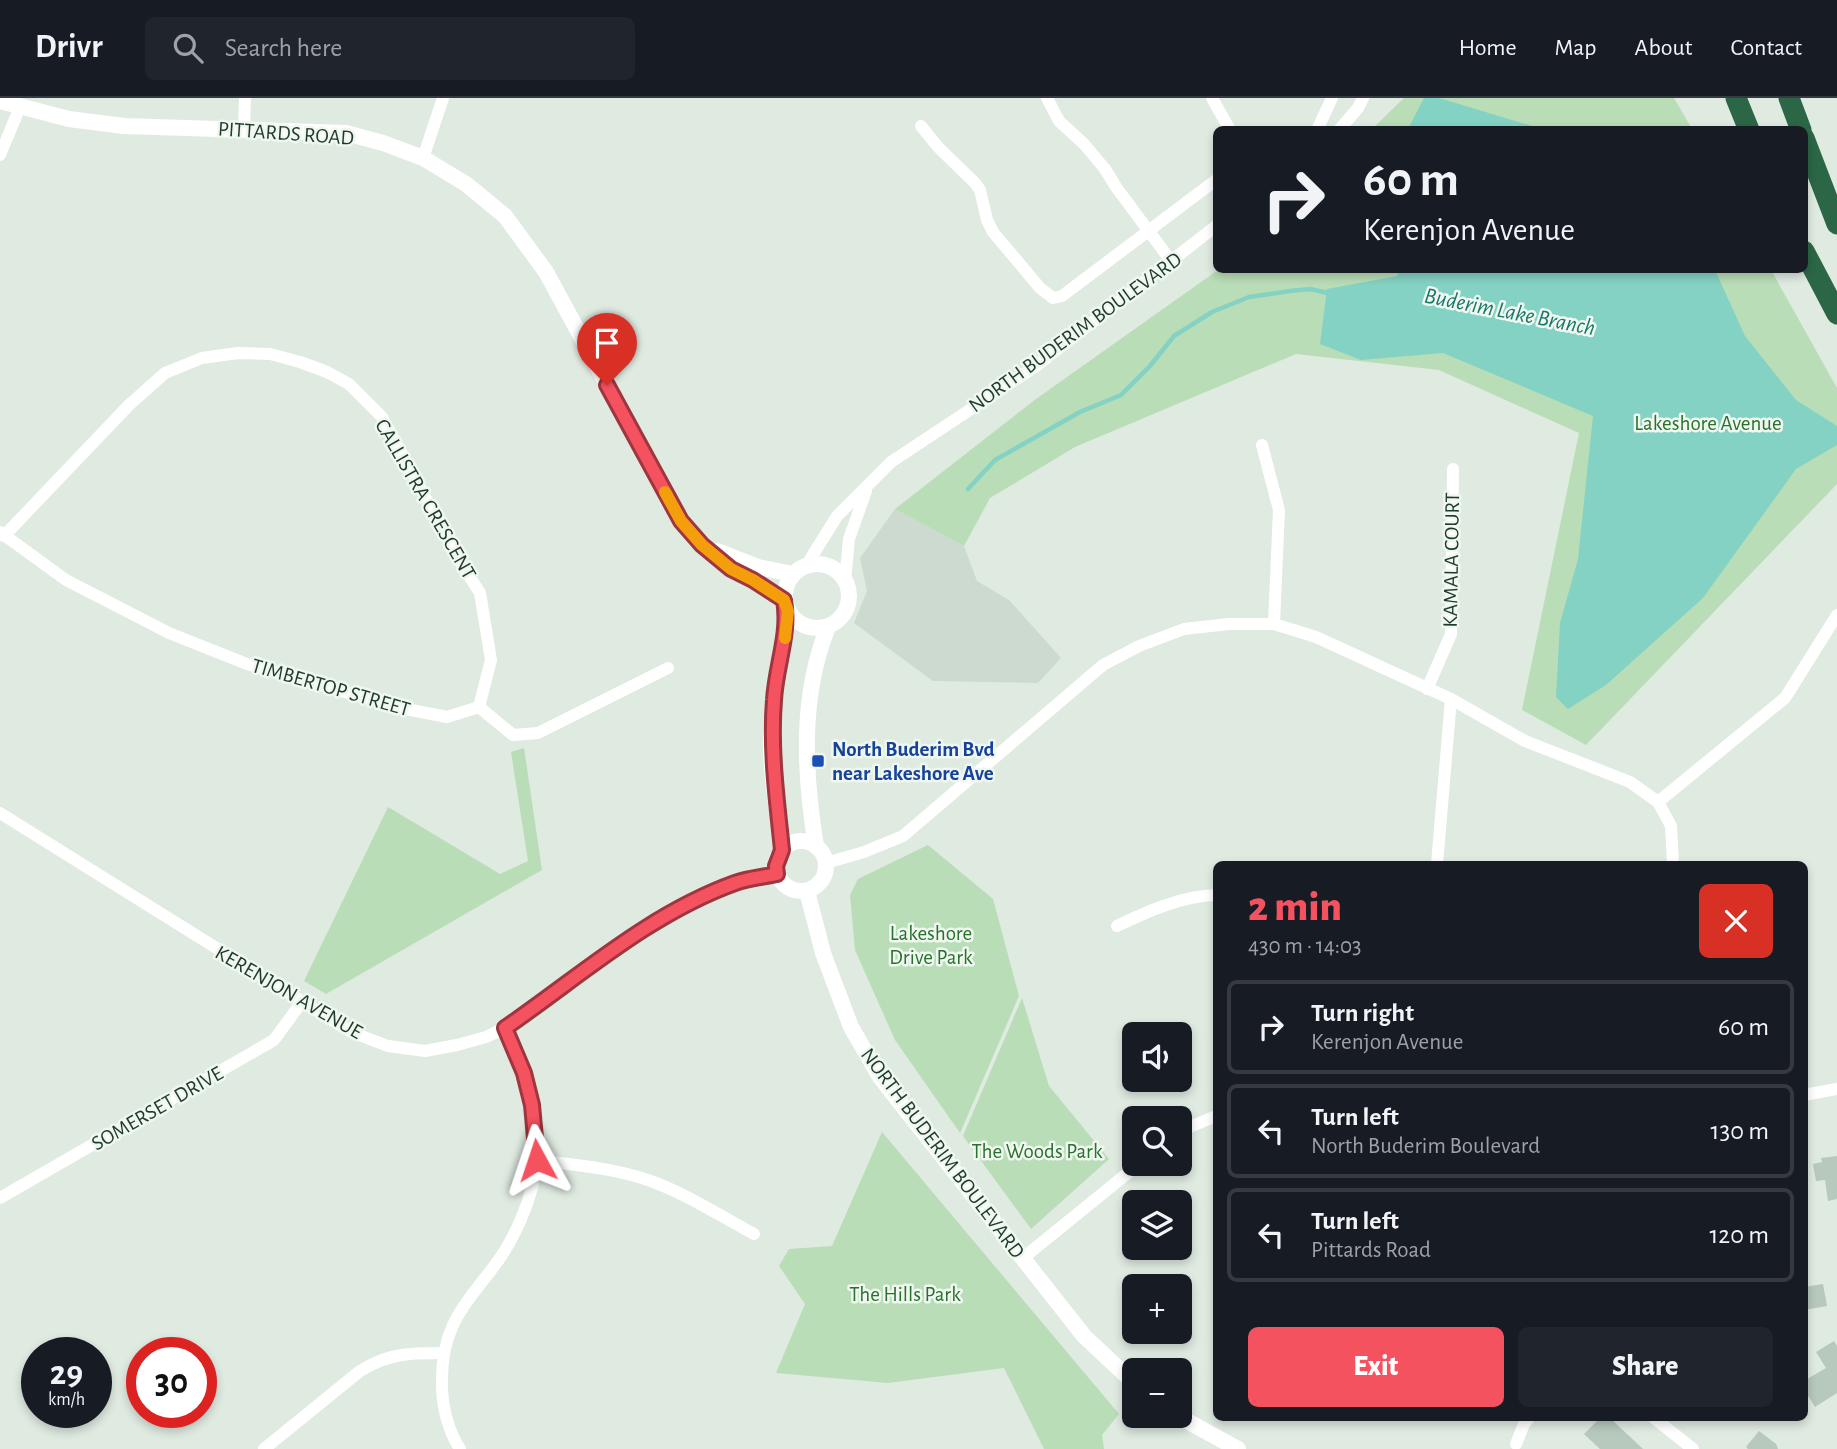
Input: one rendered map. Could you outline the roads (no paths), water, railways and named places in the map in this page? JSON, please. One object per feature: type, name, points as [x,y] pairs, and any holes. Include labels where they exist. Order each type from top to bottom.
[{"type":"highway","points":[[1736,98],[1747,126]]},
{"type":"highway","points":[[1789,98],[1800,126]]},
{"type":"highway","points":[[1808,148],[1837,224]]},
{"type":"highway","points":[[1808,259],[1837,314]]},
{"type":"street","points":[[244,129],[245,98]]},
{"type":"street","points":[[423,158],[443,98]]},
{"type":"street","points":[[1047,98],[1059,121],[1093,154],[1171,261]]},
{"type":"street","points":[[1212,98],[1228,126]]},
{"type":"street","points":[[1319,126],[1332,98]]},
{"type":"street","points":[[1342,126],[1363,98]]},
{"type":"street","name":"PITTARDS ROAD","points":[[0,101],[69,118],[124,126],[345,133],[383,142],[423,158],[466,184],[505,216],[546,272],[681,521],[702,545],[731,569],[753,580],[786,605]]},
{"type":"street","points":[[0,155],[20,107]]},
{"type":"street","points":[[921,126],[938,148],[975,183],[980,190],[987,220],[993,232],[1040,288],[1053,298],[1062,296],[1213,182]]},
{"type":"street","name":"NORTH BUDERIM BOULEVARD","points":[[800,570],[837,516],[891,463],[1036,366],[1213,228]]},
{"type":"street","name":"CALLISTRA CRESCENT","points":[[2,534],[129,405],[165,373],[202,358],[237,353],[270,354],[300,362],[349,384],[382,417],[459,560],[480,593],[491,660],[479,707]]},
{"type":"street","points":[[1262,445],[1279,510],[1274,624]]},
{"type":"street","name":"KAMALA COURT","points":[[1427,688],[1451,634],[1453,469]]},
{"type":"street","name":"NORTH BUDERIM BOULEVARD","points":[[845,581],[849,539],[867,488]]},
{"type":"street","name":"TIMBERTOP STREET","points":[[2,534],[66,580],[169,633],[247,664],[401,708],[447,717],[479,707]]},
{"type":"street","name":"PITTARDS ROAD","points":[[702,545],[758,567],[800,570]]},
{"type":"street","points":[[782,850],[771,739],[774,695],[785,645],[786,605],[788,581],[800,570],[817,564],[838,572],[848,589],[847,607],[843,615],[828,626],[810,628],[801,625],[786,605]]},
{"type":"street","points":[[1658,802],[1785,698],[1837,615]]},
{"type":"street","points":[[826,863],[864,852],[903,836],[1103,666],[1139,646],[1184,629],[1229,624],[1274,624],[1316,637],[1451,699],[1525,741],[1630,782],[1658,802],[1671,826],[1672,861]]},
{"type":"street","points":[[816,846],[807,791],[808,704],[817,654],[828,626]]},
{"type":"street","points":[[479,707],[513,735],[538,733],[668,668]]},
{"type":"street","points":[[1437,861],[1451,699]]},
{"type":"street","name":"KERENJON AVENUE","points":[[0,813],[301,1003],[363,1037],[388,1046],[425,1051],[457,1045],[505,1028],[627,940],[688,904],[737,882],[777,874]]},
{"type":"street","points":[[802,841],[816,846],[823,853],[826,863],[820,883],[807,891],[786,886],[777,874],[776,866],[782,850],[787,845],[802,841]]},
{"type":"street","name":"NORTH BUDERIM BOULEVARD","points":[[807,891],[823,953],[850,1027],[880,1077],[1084,1336],[1122,1372]]},
{"type":"street","points":[[1117,926],[1144,913],[1199,895],[1213,895]]},
{"type":"street","name":"SOMERSET DRIVE","points":[[0,1198],[274,1040],[301,1003]]},
{"type":"street","points":[[460,1449],[445,1417],[443,1353],[460,1309],[492,1269],[516,1228],[533,1182],[537,1160],[532,1105],[524,1073],[505,1028]]},
{"type":"street","points":[[1808,1094],[1837,1089]]},
{"type":"street","points":[[1192,1126],[1213,1117]]},
{"type":"street","points":[[537,1160],[590,1167],[649,1181],[673,1190],[754,1234]]},
{"type":"street","points":[[1023,1258],[1124,1176]]},
{"type":"street","points":[[264,1449],[360,1371],[377,1361],[393,1355],[443,1353]]},
{"type":"street","points":[[1516,1444],[1526,1421]]},
{"type":"street","points":[[1658,1421],[1693,1449]]},
{"type":"street","points":[[1192,1424],[1238,1449]]},
{"type":"water","points":[[1424,98],[1439,98],[1532,126],[1410,126]]},
{"type":"water","points":[[1398,273],[1716,273],[1745,336],[1796,400],[1837,426],[1837,445],[1796,469],[1703,598],[1606,685],[1568,709],[1556,697],[1560,623],[1578,559],[1593,416],[1443,353],[1361,360],[1320,344],[1327,289],[1397,276]]},
{"type":"waterway","name":"Buderim Lake Branch","points":[[968,489],[995,460],[1080,412],[1121,395],[1150,366],[1174,336],[1212,312],[1249,297],[1310,289],[1332,294]]},
{"type":"place","name":"North Buderim Bvd near Lakeshore Ave","points":[[818,761]]},
{"type":"park label","name":"Lakeshore Avenue","points":[[1708,423]]},
{"type":"park label","name":"Lakeshore Drive Park","points":[[931,945]]},
{"type":"park label","name":"The Woods Park","points":[[1037,1151]]},
{"type":"park label","name":"The Hills Park","points":[[905,1294]]}]
